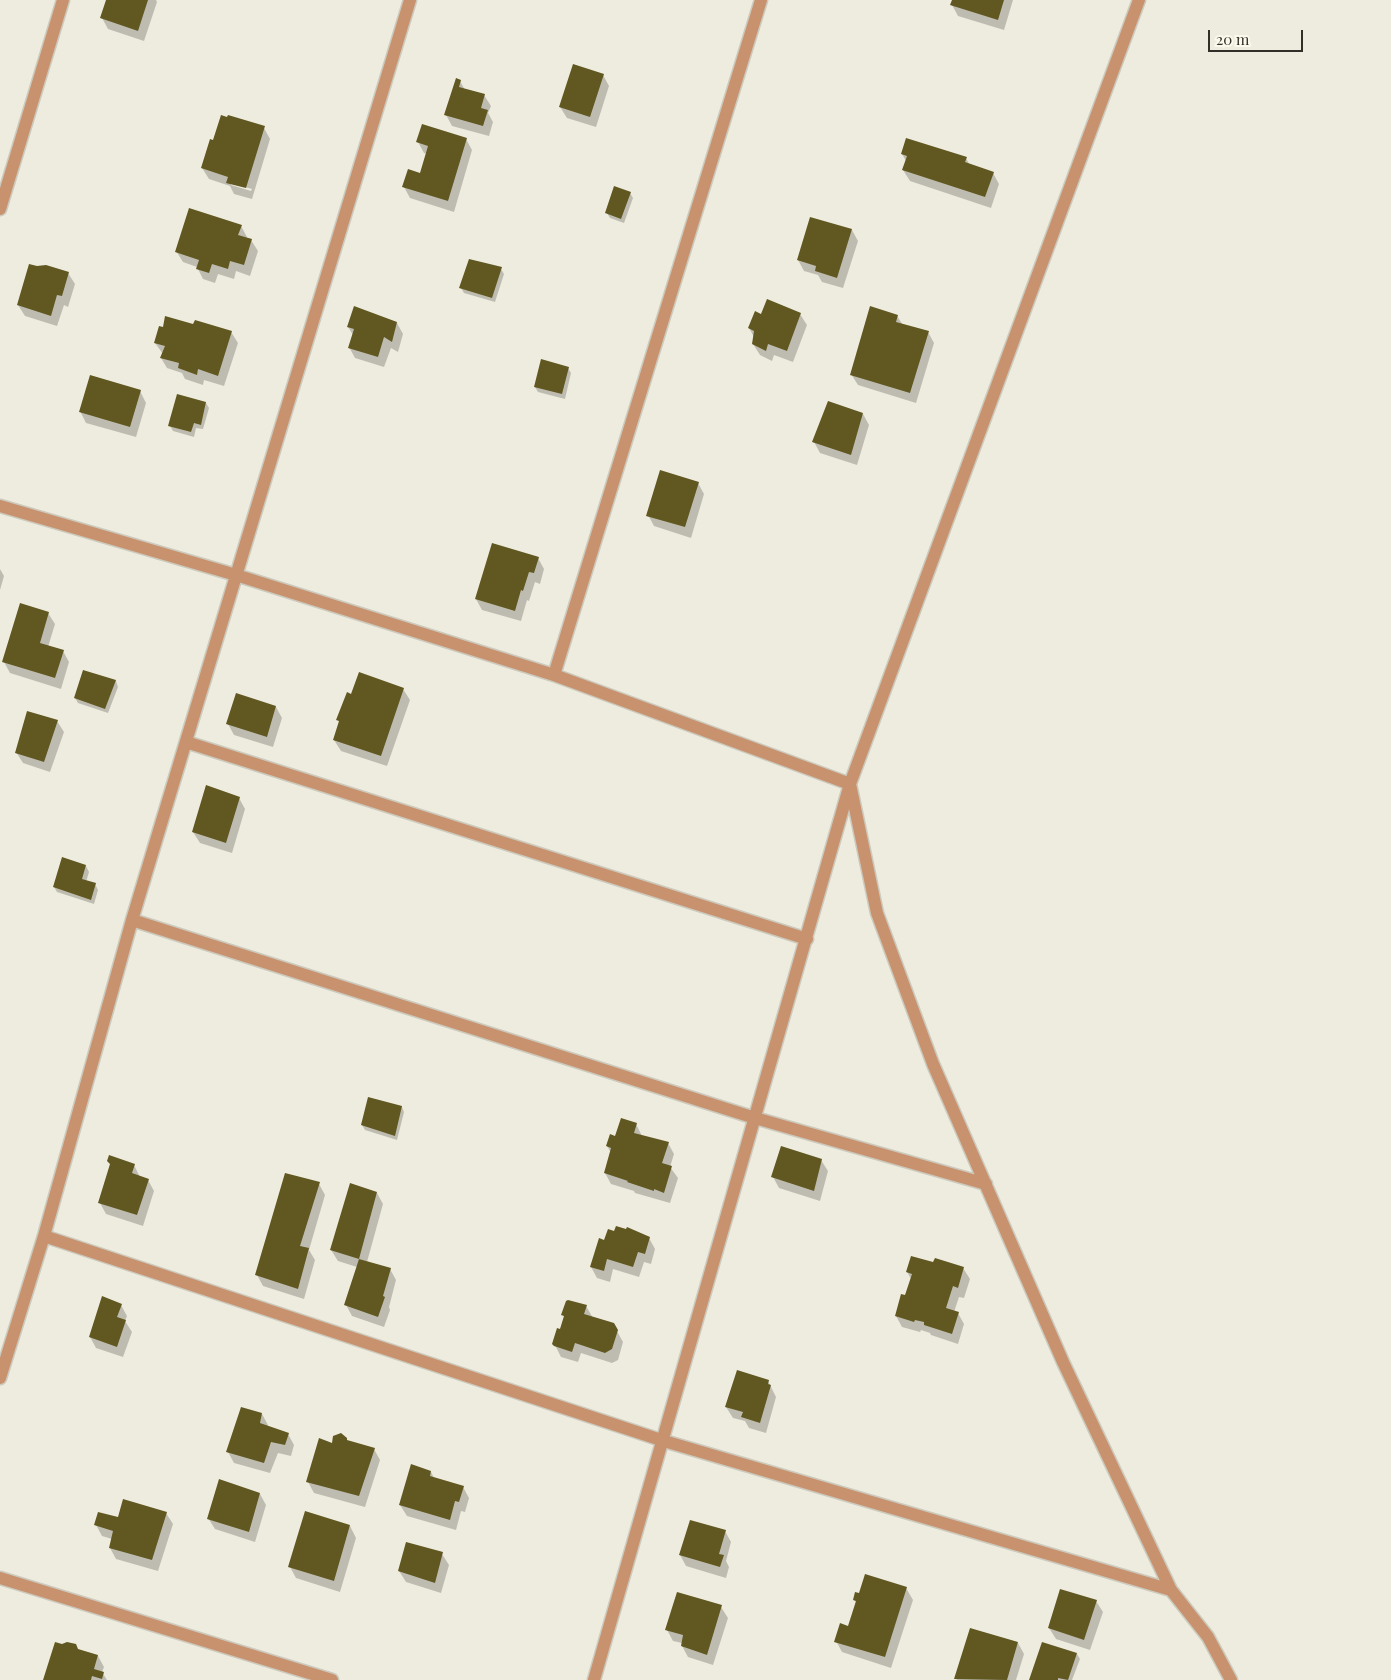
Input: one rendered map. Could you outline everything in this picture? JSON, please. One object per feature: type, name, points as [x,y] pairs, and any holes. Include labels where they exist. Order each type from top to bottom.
[{"type":"street","points":[[0,209],[63,0]]},
{"type":"street","points":[[0,1378],[44,1236],[132,920],[410,0]]},
{"type":"street","points":[[554,675],[761,0]]},
{"type":"street","points":[[594,1680],[664,1441],[850,784],[1139,0]]},
{"type":"street","points":[[0,506],[236,575],[554,675],[850,784]]},
{"type":"street","points":[[186,742],[807,939]]},
{"type":"street","points":[[850,784],[877,913],[933,1064],[1064,1362],[1171,1590],[1208,1637],[1231,1680]]},
{"type":"street","points":[[132,920],[755,1118],[986,1184]]},
{"type":"street","points":[[44,1236],[664,1441],[1171,1590]]},
{"type":"street","points":[[0,1578],[332,1680]]},
{"type":"building","points":[[106,0],[148,0],[138,31],[100,18]]},
{"type":"building","points":[[952,0],[1004,0],[998,20],[950,5]]},
{"type":"building","points":[[573,64],[604,74],[590,117],[559,107]]},
{"type":"building","points":[[456,78],[461,80],[459,87],[485,94],[481,108],[488,110],[483,126],[444,115]]},
{"type":"building","points":[[221,115],[227,117],[228,115],[265,126],[246,188],[226,183],[228,177],[201,168],[210,139],[213,140]]},
{"type":"building","points":[[422,124],[467,138],[448,201],[402,187],[408,169],[420,173],[428,146],[416,142]]},
{"type":"building","points":[[906,138],[967,157],[965,162],[994,172],[985,197],[902,170],[907,156],[901,154]]},
{"type":"building","points":[[614,186],[631,192],[621,219],[605,213]]},
{"type":"building","points":[[189,208],[242,225],[238,235],[252,239],[244,265],[230,261],[228,269],[212,264],[209,273],[196,269],[199,260],[175,252]]},
{"type":"building","points":[[810,217],[852,229],[837,278],[815,271],[816,266],[797,260]]},
{"type":"building","points":[[469,259],[502,267],[492,298],[459,288]]},
{"type":"building","points":[[29,264],[37,266],[46,265],[69,272],[62,296],[57,295],[51,316],[17,305]]},
{"type":"building","points":[[767,299],[801,313],[787,351],[768,344],[766,351],[752,344],[754,331],[748,328],[755,311],[761,314]]},
{"type":"building","points":[[354,306],[397,322],[392,342],[384,337],[378,357],[348,348],[354,329],[347,327]]},
{"type":"building","points":[[870,306],[898,315],[896,322],[929,331],[910,393],[850,375]]},
{"type":"building","points":[[165,316],[193,324],[195,320],[232,331],[218,376],[198,369],[197,375],[178,368],[179,363],[160,358],[165,346],[154,343],[159,326],[163,327]]},
{"type":"building","points":[[541,359],[569,367],[562,394],[534,387]]},
{"type":"building","points":[[90,375],[141,390],[130,427],[79,412]]},
{"type":"building","points":[[177,394],[206,402],[201,425],[194,423],[191,432],[168,426]]},
{"type":"building","points":[[828,401],[863,413],[851,455],[812,442]]},
{"type":"building","points":[[660,470],[699,482],[685,527],[646,516]]},
{"type":"building","points":[[492,543],[539,557],[534,573],[529,572],[523,591],[521,590],[515,611],[475,599]]},
{"type":"building","points":[[20,603],[49,612],[40,643],[64,650],[55,678],[2,662]]},
{"type":"building","points":[[83,670],[116,680],[105,709],[74,698]]},
{"type":"building","points":[[359,672],[404,688],[381,756],[333,740],[339,721],[336,720],[347,692],[351,694]]},
{"type":"building","points":[[236,693],[276,706],[267,737],[226,724]]},
{"type":"building","points":[[27,711],[58,720],[44,762],[15,753]]},
{"type":"building","points":[[206,785],[240,797],[226,843],[192,832]]},
{"type":"building","points":[[62,857],[86,865],[82,879],[96,883],[91,900],[53,887]]},
{"type":"building","points":[[368,1097],[402,1106],[395,1136],[361,1125]]},
{"type":"building","points":[[621,1118],[637,1123],[634,1133],[669,1142],[662,1163],[672,1166],[664,1193],[604,1173],[611,1148],[606,1146],[610,1134],[615,1136]]},
{"type":"building","points":[[781,1146],[822,1159],[814,1191],[771,1177]]},
{"type":"building","points":[[109,1155],[135,1164],[132,1173],[149,1179],[137,1215],[98,1203],[110,1164],[107,1161]]},
{"type":"building","points":[[285,1173],[320,1182],[300,1246],[309,1248],[298,1289],[255,1275]]},
{"type":"building","points":[[350,1183],[377,1192],[359,1259],[330,1250]]},
{"type":"building","points":[[616,1226],[626,1229],[627,1227],[650,1237],[645,1254],[638,1252],[633,1267],[607,1259],[604,1271],[590,1267],[599,1238],[604,1240],[608,1229],[614,1231]]},
{"type":"building","points":[[911,1256],[933,1262],[935,1258],[964,1267],[958,1288],[953,1286],[946,1308],[959,1312],[952,1334],[924,1325],[924,1322],[915,1320],[914,1322],[895,1316],[901,1294],[905,1295],[912,1274],[906,1272]]},
{"type":"building","points":[[359,1259],[391,1268],[383,1296],[385,1297],[378,1317],[344,1305]]},
{"type":"building","points":[[102,1296],[122,1304],[117,1317],[126,1320],[117,1347],[89,1337]]},
{"type":"building","points":[[568,1300],[587,1305],[584,1314],[614,1323],[618,1330],[612,1349],[605,1353],[575,1343],[572,1352],[552,1344],[557,1328],[560,1329],[564,1316],[561,1315]]},
{"type":"building","points":[[737,1370],[769,1380],[768,1384],[771,1385],[760,1423],[741,1417],[743,1412],[725,1407]]},
{"type":"building","points":[[241,1407],[262,1413],[260,1423],[289,1433],[285,1445],[271,1442],[264,1463],[226,1452]]},
{"type":"building","points":[[341,1433],[347,1440],[375,1448],[359,1496],[306,1482],[319,1438],[332,1443],[333,1436]]},
{"type":"building","points":[[411,1464],[431,1471],[430,1476],[464,1486],[459,1502],[455,1501],[450,1520],[399,1505]]},
{"type":"building","points":[[219,1479],[260,1493],[249,1532],[207,1519]]},
{"type":"building","points":[[123,1499],[167,1512],[152,1560],[109,1548],[113,1531],[94,1525],[98,1512],[118,1517]]},
{"type":"building","points":[[305,1511],[350,1525],[334,1581],[288,1567]]},
{"type":"building","points":[[690,1520],[726,1530],[719,1554],[724,1555],[720,1567],[679,1555]]},
{"type":"building","points":[[406,1542],[443,1552],[435,1583],[398,1571]]},
{"type":"building","points":[[865,1574],[907,1587],[885,1657],[834,1642],[840,1623],[848,1626],[856,1601],[853,1600],[855,1592],[859,1593]]},
{"type":"building","points":[[1060,1589],[1097,1600],[1084,1640],[1048,1628]]},
{"type":"building","points":[[677,1592],[722,1605],[707,1655],[681,1646],[683,1635],[665,1630]]},
{"type":"building","points":[[970,1628],[1018,1642],[1007,1680],[954,1679]]},
{"type":"building","points":[[55,1642],[76,1644],[78,1649],[98,1655],[94,1669],[104,1672],[102,1679],[92,1676],[91,1680],[43,1680]]},
{"type":"building","points":[[1042,1642],[1077,1653],[1068,1680],[1058,1678],[1058,1680],[1029,1680]]}]
